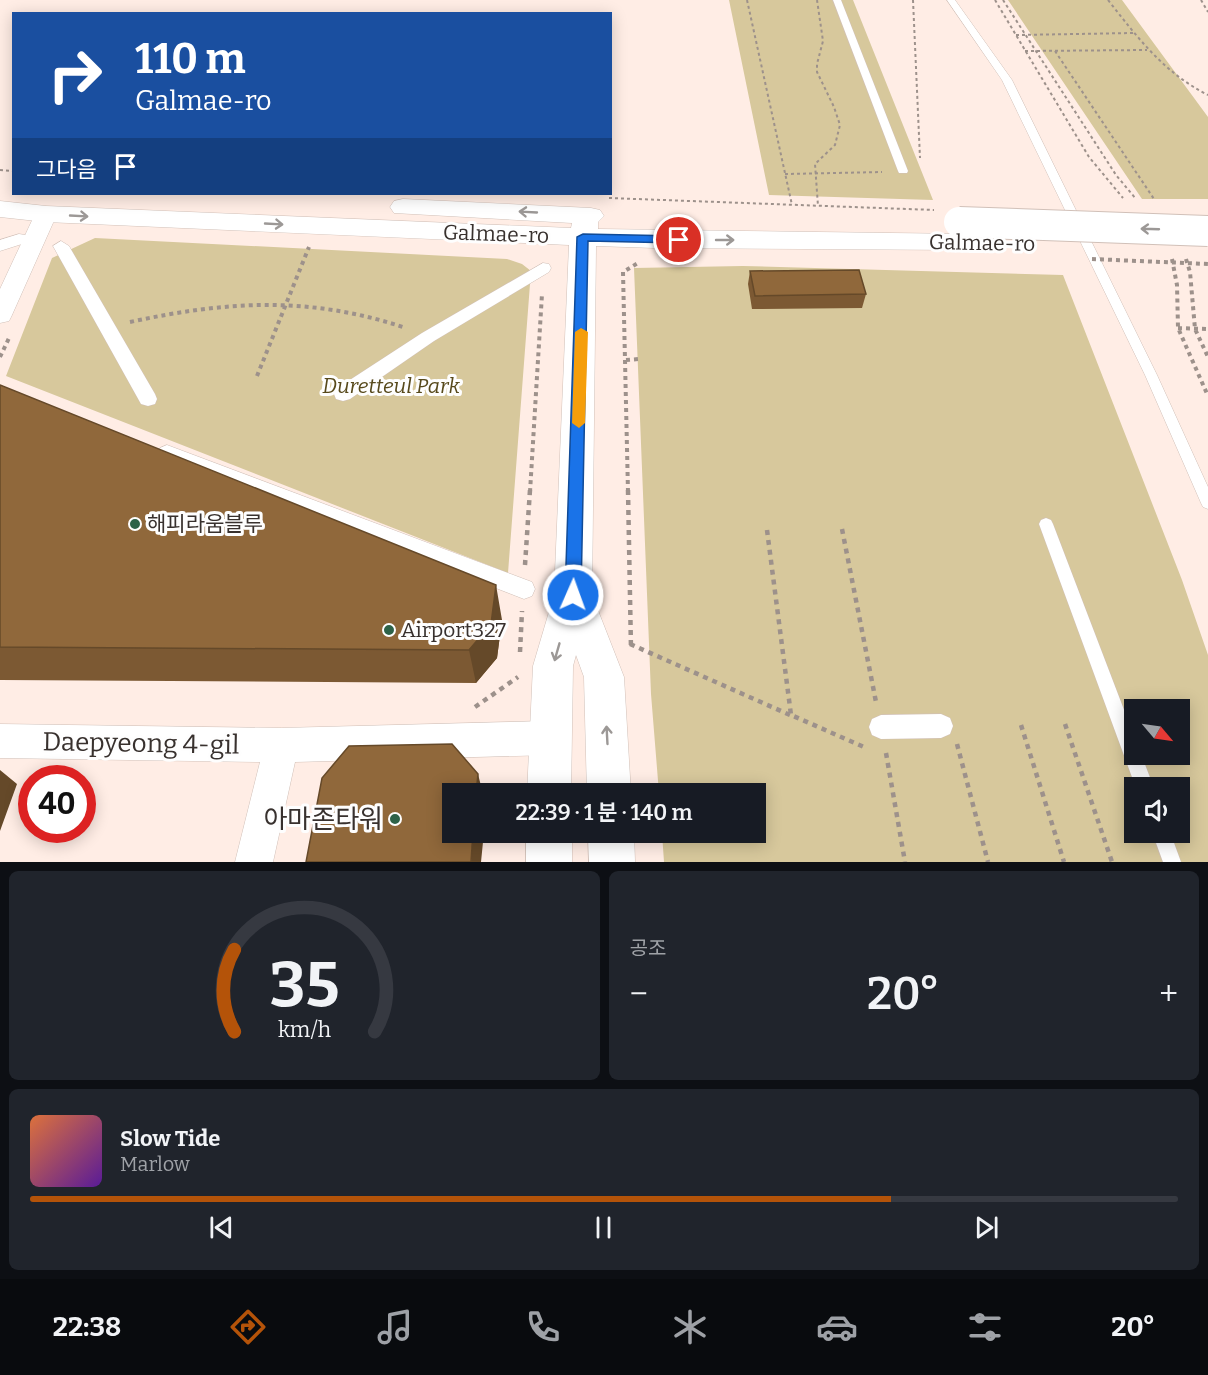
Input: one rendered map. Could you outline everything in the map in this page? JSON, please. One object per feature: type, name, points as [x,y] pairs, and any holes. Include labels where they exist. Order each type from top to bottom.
[{"type":"street","name":"Galmae-ro","points":[[95,195],[229,202],[512,211],[655,240],[956,225],[1208,231]]},
{"type":"street","name":"Galmae-ro","points":[[0,209],[46,214],[584,226]]},
{"type":"street","points":[[0,315],[46,214]]},
{"type":"street","name":"Galmae-ro","points":[[956,225],[1196,253]]},
{"type":"street","points":[[549,783],[553,666],[573,595],[584,226]]},
{"type":"street","points":[[0,246],[19,239]]},
{"type":"street","points":[[61,246],[148,399]]},
{"type":"street","points":[[344,394],[428,338],[543,268]]},
{"type":"street","points":[[148,446],[524,589]]},
{"type":"street","points":[[573,595],[604,677],[609,783]]},
{"type":"street","points":[[881,727],[948,732]]},
{"type":"street","name":"Daepyeong 4-gil","points":[[0,741],[281,745],[549,738]]},
{"type":"street","points":[[254,862],[281,745]]},
{"type":"street","points":[[549,843],[549,862]]},
{"type":"street","points":[[611,843],[612,862]]},
{"type":"lane","points":[[837,0],[903,171]]},
{"type":"lane","points":[[951,0],[1007,80],[1151,375],[1208,503]]},
{"type":"lane","points":[[1046,524],[1141,777]]},
{"type":"lane","points":[[1165,843],[1172,862]]},
{"type":"path","points":[[747,0],[792,205]]},
{"type":"path","points":[[817,0],[816,14],[823,42],[816,66],[817,74],[834,103],[839,124],[836,143],[815,164],[818,206]]},
{"type":"path","points":[[785,174],[915,171],[921,153],[913,0]]},
{"type":"path","points":[[995,0],[1089,157],[1106,180],[1128,203]]},
{"type":"path","points":[[1003,0],[1116,175],[1139,202]]},
{"type":"path","points":[[1108,0],[1148,50],[1173,76],[1208,95]]},
{"type":"path","points":[[1201,0],[1208,12]]},
{"type":"path","points":[[1016,35],[1135,33]]},
{"type":"path","points":[[1025,51],[1148,50]]},
{"type":"path","points":[[1055,51],[1160,207]]},
{"type":"path","points":[[609,198],[818,206],[956,225]]},
{"type":"path","points":[[256,376],[313,238]]},
{"type":"path","points":[[1196,253],[1190,272],[1195,329],[1208,357]]},
{"type":"path","points":[[1170,255],[1174,262],[1177,285],[1178,328],[1208,396]]},
{"type":"path","points":[[631,656],[623,272],[644,260]]},
{"type":"path","points":[[520,655],[543,268]]},
{"type":"path","points":[[108,328],[195,308],[286,304],[354,312],[387,321],[428,338]]},
{"type":"path","points":[[1178,328],[1208,329]]},
{"type":"path","points":[[626,360],[639,359]]},
{"type":"path","points":[[842,529],[905,862]]},
{"type":"path","points":[[766,530],[791,715]]},
{"type":"path","points":[[630,644],[886,757]]},
{"type":"path","points":[[467,713],[518,676],[519,666]]},
{"type":"path","points":[[1065,724],[1112,862]]},
{"type":"path","points":[[1021,725],[1064,862]]},
{"type":"path","points":[[948,732],[987,862]]},
{"type":"green space","points":[[729,0],[853,0],[933,200],[769,195]]},
{"type":"green space","points":[[1008,0],[1122,0],[1208,117],[1208,199],[1142,199]]},
{"type":"green space","name":"Duretteul Park","points":[[95,238],[507,259],[522,264],[531,271],[508,573],[6,376],[52,258]]},
{"type":"green space","points":[[743,266],[1063,275],[1182,580],[1208,655],[1208,862],[664,862],[663,843],[766,843],[766,783],[658,783],[651,694],[634,268]]},
{"type":"building","points":[[859,270],[866,294],[755,296],[750,271]]},
{"type":"building","name":"해피라움블루","points":[[0,385],[496,585],[491,624],[469,650],[0,647]]},
{"type":"building","name":"아마존타워","points":[[452,744],[478,774],[477,783],[442,783],[442,843],[472,843],[471,862],[306,862],[322,778],[349,746]]},
{"type":"slow traffic","points":[[579,423],[581,332]]},
{"type":"place","name":"해피라움블루","points":[[135,524]]},
{"type":"place","name":"Airport327","points":[[389,630]]},
{"type":"place","name":"아마존타워","points":[[395,819]]},
{"type":"route","points":[[573,595],[584,269],[583,237],[679,240]]}]
